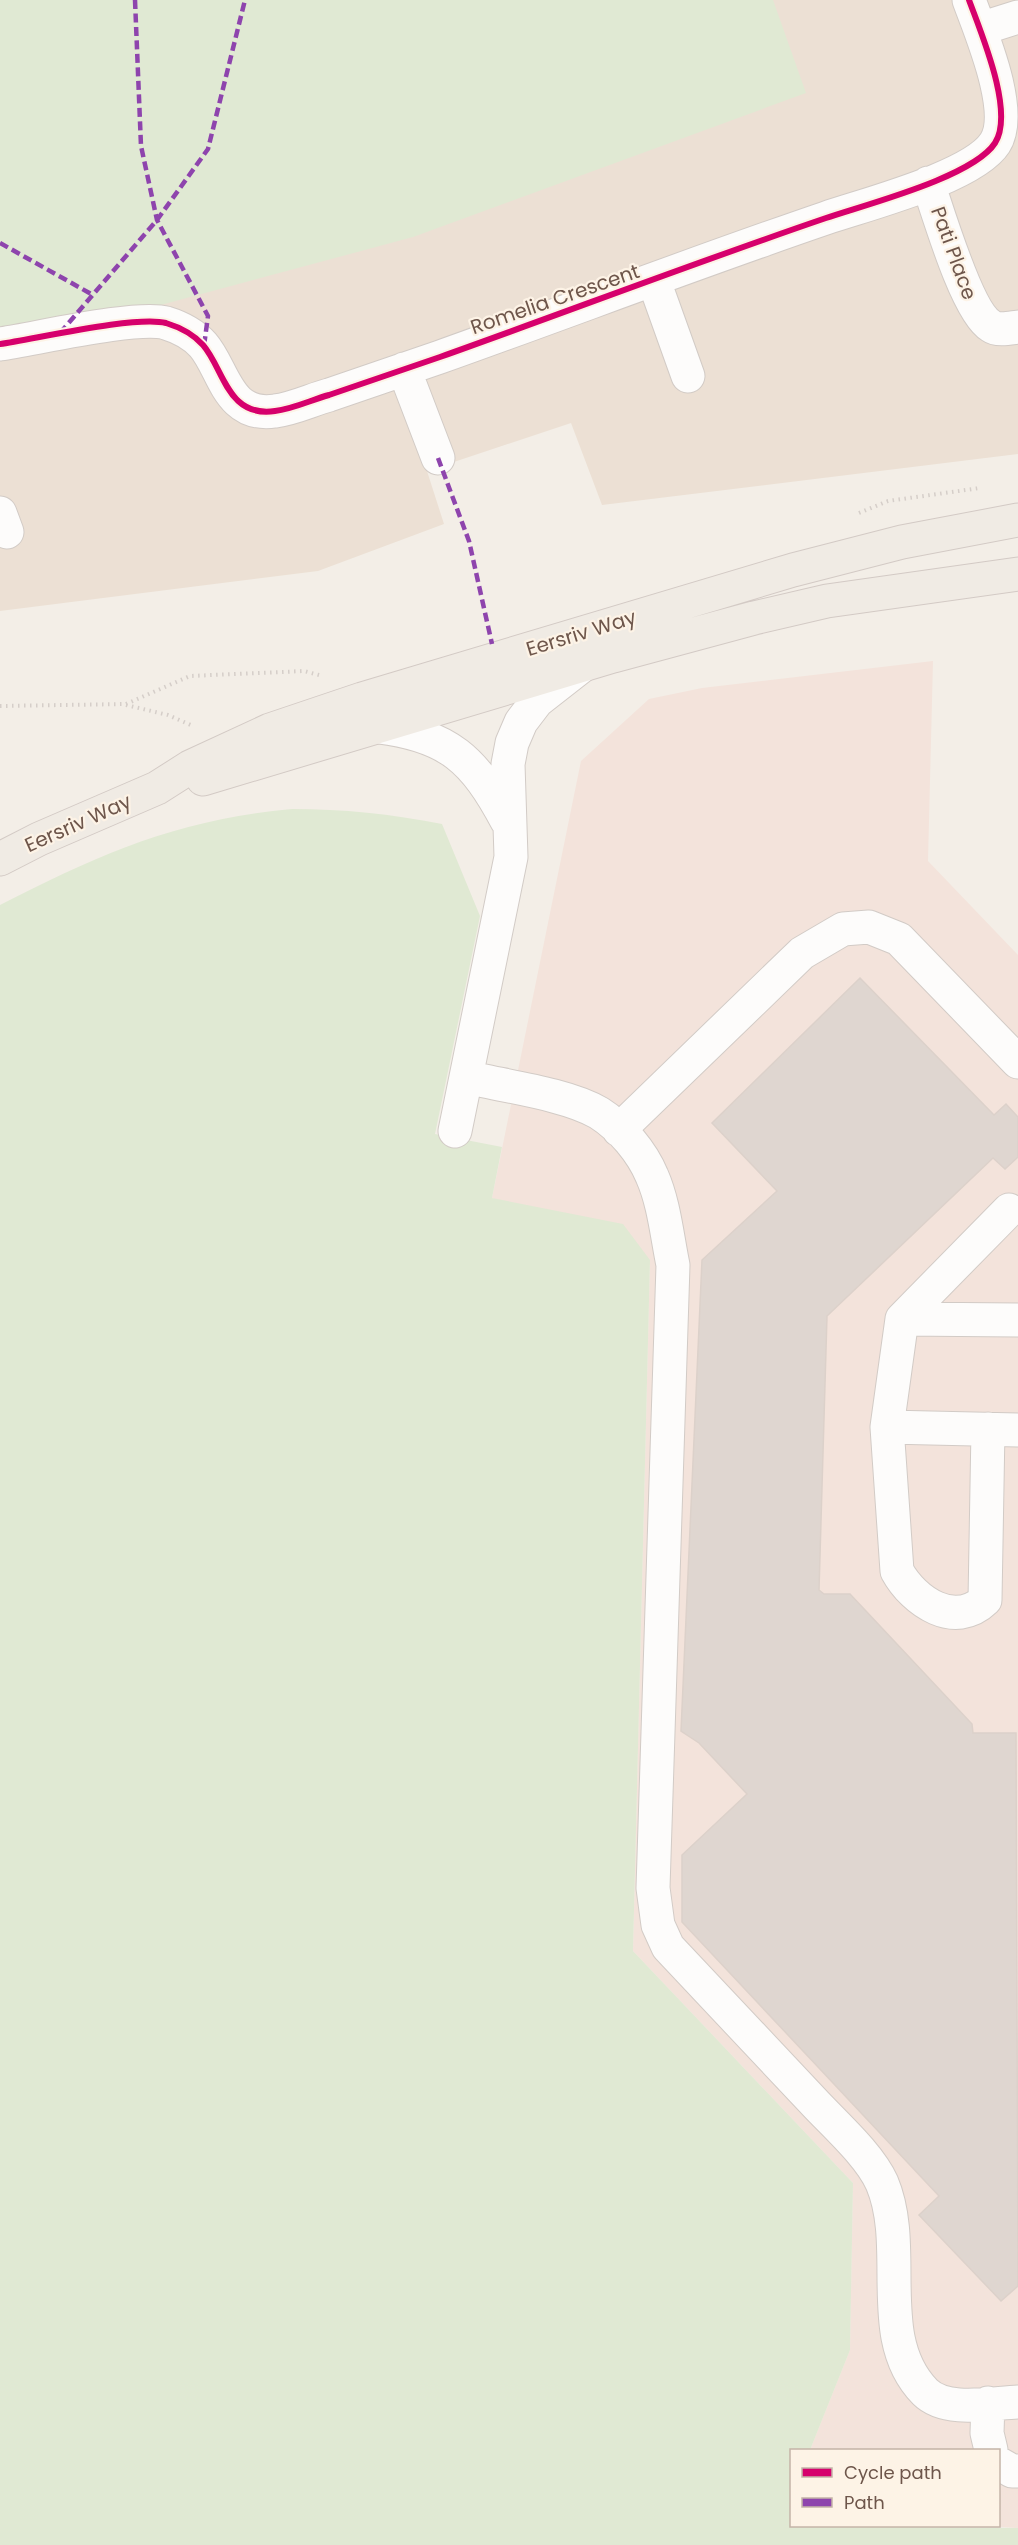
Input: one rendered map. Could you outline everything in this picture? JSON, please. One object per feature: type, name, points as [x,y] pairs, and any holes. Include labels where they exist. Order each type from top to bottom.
[{"type":"main road","name":"Eersriv Way","points":[[0,860],[39,839],[157,788],[190,767],[270,730],[362,699],[793,570],[902,542],[1018,520]]},
{"type":"main road","name":"Eersriv Way","points":[[157,788],[204,779],[583,665],[754,618],[827,601],[1018,574]]},
{"type":"street","points":[[975,15],[1018,17]]},
{"type":"street","name":"Romelia Crescent","points":[[0,344],[113,326],[154,321],[166,323],[191,335],[204,346],[223,384],[237,399],[247,406],[273,412],[404,369],[928,183],[974,164],[997,140],[1002,109],[975,15]]},
{"type":"street","name":"Pati Place","points":[[928,183],[974,309],[991,326],[1018,327]]},
{"type":"street","name":"Romelia Crescent","points":[[654,281],[688,376]]},
{"type":"street","points":[[404,369],[438,458]]},
{"type":"street","points":[[455,1131],[511,857],[508,764],[512,743],[521,722],[537,701],[583,665]]},
{"type":"street","points":[[379,727],[411,731],[450,748],[488,786],[509,825]]},
{"type":"street","points":[[619,1130],[802,953],[843,929],[869,927],[899,939],[1018,1062]]},
{"type":"street","points":[[466,1077],[564,1100],[598,1113],[619,1130],[636,1149],[652,1176],[673,1265],[653,1888],[658,1926],[668,1947],[841,2131],[881,2181],[888,2202],[894,2235],[898,2338],[906,2369],[927,2395],[950,2404],[1003,2403],[987,2433],[991,2449]]},
{"type":"street","points":[[887,1427],[1003,1430],[985,1600],[978,1607],[955,1614],[927,1604],[901,1580],[897,1571],[887,1427],[902,1319],[1009,1210]]},
{"type":"street","points":[[902,1319],[1018,1320]]},
{"type":"street","points":[[1000,2464],[1012,2471],[1018,2471]]},
{"type":"path","points":[[126,704],[190,676],[304,671],[324,677]]},
{"type":"path","points":[[0,706],[126,704],[168,715],[196,728]]},
{"type":"shaded area","points":[[0,0],[1018,0],[1018,454],[602,505],[571,423],[427,471],[444,524],[318,571],[0,611]]},
{"type":"shaded area","points":[[933,661],[928,861],[1018,955],[1018,2528],[1000,2527],[1000,2449],[810,2449],[850,2350],[853,2183],[633,1951],[650,1260],[492,1198],[581,761],[649,699],[702,688]]},
{"type":"green space","points":[[0,0],[773,0],[806,93],[413,237],[157,306],[0,332]]},
{"type":"green space","points":[[292,809],[330,810],[404,817],[442,824],[480,916],[435,1134],[502,1147],[492,1198],[623,1224],[650,1260],[633,1951],[853,2183],[850,2350],[810,2449],[790,2449],[790,2527],[1018,2528],[1018,2545],[0,2545],[0,905],[72,870],[141,842],[176,830],[251,814]]},
{"type":"building","points":[[860,978],[994,1115],[1006,1104],[1018,1117],[1018,1157],[1005,1169],[993,1158],[827,1316],[819,1590],[824,1594],[850,1594],[972,1724],[973,1733],[1016,1733],[1018,2286],[1001,2301],[919,2215],[939,2196],[682,1922],[682,1855],[747,1794],[699,1743],[681,1731],[702,1260],[777,1191],[712,1123]]},
{"type":"marked path","points":[[135,0],[141,146],[157,220],[208,316],[204,346]]},
{"type":"marked path","points":[[60,333],[157,220],[208,149],[245,0]]},
{"type":"marked path","points":[[0,243],[93,295]]},
{"type":"marked path","points":[[438,458],[469,541],[492,644]]},
{"type":"cycle path","points":[[0,344],[133,322],[166,323],[186,332],[203,345],[229,390],[246,407],[259,411],[282,410],[440,357],[826,218],[918,188],[965,167],[983,155],[995,143],[1000,129],[1001,112],[994,72],[969,0]]}]
